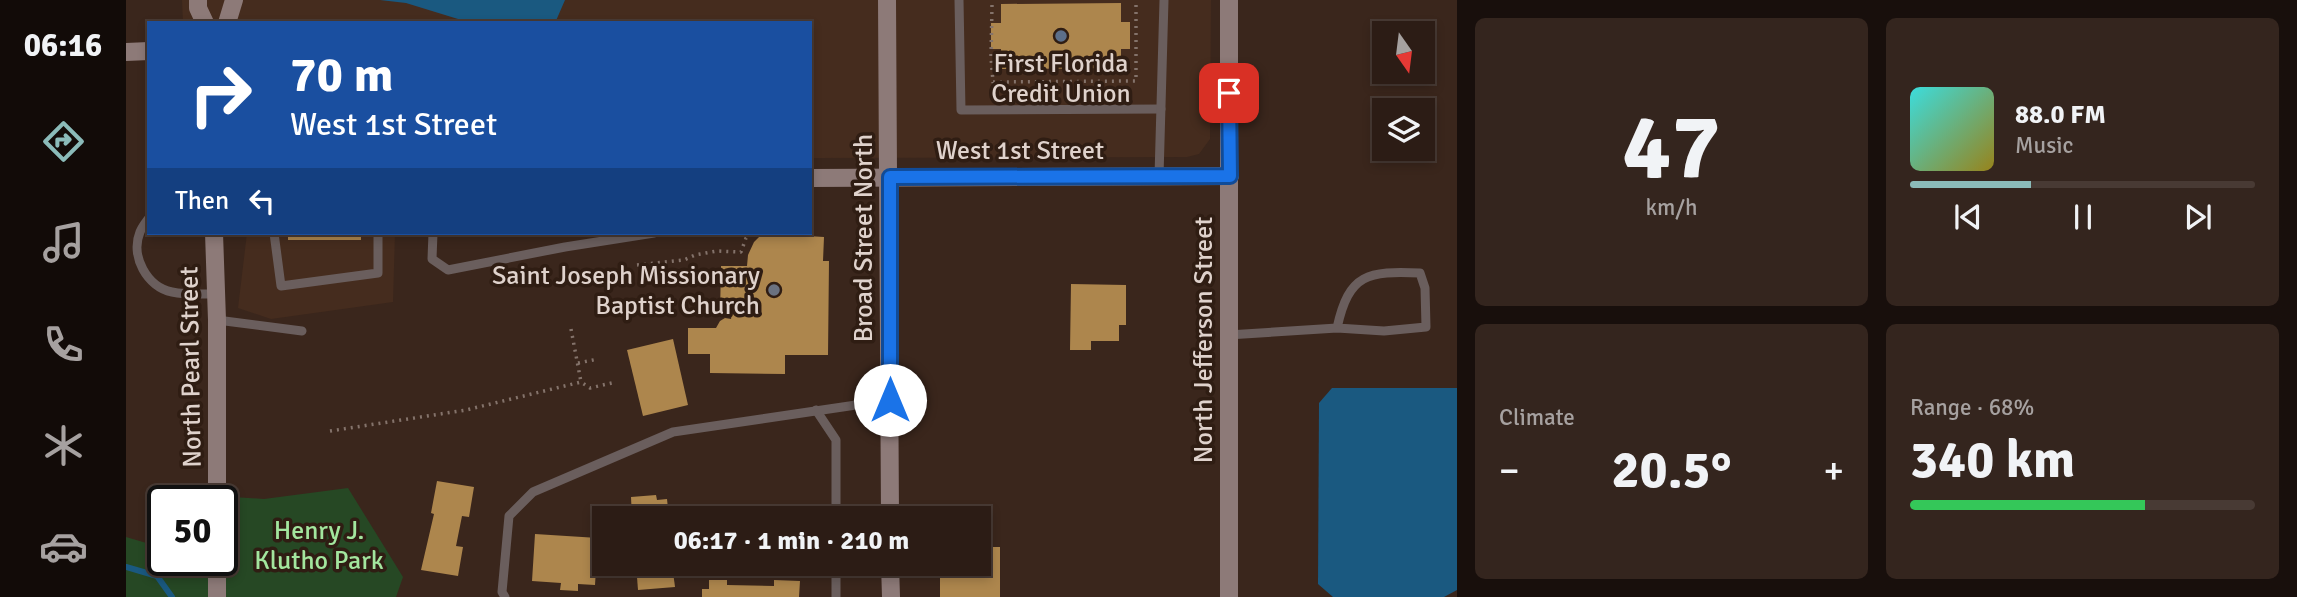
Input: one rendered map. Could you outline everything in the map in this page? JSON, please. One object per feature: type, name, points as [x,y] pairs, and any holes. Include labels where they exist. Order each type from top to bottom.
[{"type":"street","points":[[198,0],[198,8],[204,21]]},
{"type":"street","points":[[228,21],[234,0]]},
{"type":"street","name":"Broad Street North","points":[[887,0],[890,506]]},
{"type":"street","name":"North Jefferson Street","points":[[1229,0],[1229,597]]},
{"type":"street","points":[[126,51],[147,51]]},
{"type":"street","name":"West 1st Street","points":[[812,178],[1230,176]]},
{"type":"street","name":"North Pearl Street","points":[[214,235],[217,485]]},
{"type":"street","points":[[217,576],[218,597]]},
{"type":"street","points":[[891,576],[891,597]]},
{"type":"lane","points":[[959,0],[961,110],[1161,109]]},
{"type":"lane","points":[[1159,176],[1164,0]]},
{"type":"lane","points":[[147,221],[139,233],[138,250],[141,267],[153,284],[170,292],[216,294]]},
{"type":"lane","points":[[274,235],[281,286],[378,273],[378,235]]},
{"type":"lane","points":[[433,235],[432,259],[448,270],[641,235]]},
{"type":"lane","points":[[1228,335],[1338,328],[1384,331],[1426,327],[1425,288],[1420,273],[1390,272],[1365,277],[1355,285],[1342,307],[1338,328]]},
{"type":"lane","points":[[217,320],[302,331]]},
{"type":"lane","points":[[505,597],[502,592],[509,516],[533,492],[673,432],[890,400]]},
{"type":"lane","points":[[816,410],[836,440],[836,506]]},
{"type":"lane","points":[[836,576],[836,597]]},
{"type":"path","points":[[992,5],[993,82],[1136,81],[1136,0]]},
{"type":"path","points":[[637,265],[684,260],[717,251],[741,251],[750,235]]},
{"type":"path","points":[[571,329],[581,382],[590,388],[616,382]]},
{"type":"path","points":[[578,363],[598,359]]},
{"type":"path","points":[[330,431],[466,410],[581,382]]},
{"type":"shaded area","points":[[182,0],[1211,0],[1210,139],[1199,154],[1187,157],[812,158],[812,21],[183,21]]},
{"type":"shaded area","points":[[247,235],[395,235],[393,302],[271,319],[238,308]]},
{"type":"green space","name":"Henry J. Klutho Park","points":[[348,488],[403,577],[396,597],[126,597],[126,537],[147,543],[147,576],[238,576],[238,497],[264,499]]},
{"type":"water","points":[[380,0],[565,0],[556,21],[464,21],[406,3]]},
{"type":"water","points":[[1332,388],[1457,388],[1457,590],[1444,597],[1333,597],[1318,584],[1319,403]]},
{"type":"building","name":"First Florida Credit Union","points":[[1121,3],[1121,22],[1130,22],[1130,49],[1121,49],[1121,68],[1001,69],[1001,49],[991,49],[991,23],[1001,23],[1001,4]]},
{"type":"building","points":[[288,235],[361,235],[361,240],[288,240]]},
{"type":"building","name":"Saint Joseph Missionary Baptist Church","points":[[761,235],[824,237],[823,261],[829,261],[828,355],[785,355],[785,374],[710,373],[710,354],[688,354],[688,328],[716,328],[725,318],[731,319],[732,313],[720,313],[721,266],[747,266],[748,255]]},
{"type":"building","points":[[1071,284],[1126,285],[1126,325],[1119,325],[1119,341],[1091,341],[1091,350],[1070,350]]},
{"type":"building","points":[[673,339],[688,405],[643,416],[627,350]]},
{"type":"building","points":[[437,481],[474,487],[469,517],[462,516],[456,546],[463,547],[458,576],[421,570],[434,514],[431,513]]},
{"type":"building","points":[[656,495],[657,500],[667,499],[668,506],[631,506],[631,497]]},
{"type":"building","points":[[535,534],[592,538],[592,576],[596,576],[595,585],[578,584],[578,591],[560,590],[561,583],[532,581]]},
{"type":"building","points":[[991,547],[1000,547],[1000,597],[940,597],[940,576],[991,576]]},
{"type":"building","points":[[637,576],[674,576],[675,587],[638,590]]},
{"type":"building","points":[[709,580],[727,580],[727,585],[774,586],[774,580],[800,581],[799,597],[702,597],[702,589],[709,589]]},
{"type":"waterway","points":[[126,567],[157,576],[172,597]]},
{"type":"place","name":"First Florida Credit Union","points":[[1061,36]]},
{"type":"place","name":"Saint Joseph Missionary Baptist Church","points":[[774,290]]},
{"type":"route","points":[[890,400],[890,177],[1230,176],[1229,93]]}]
